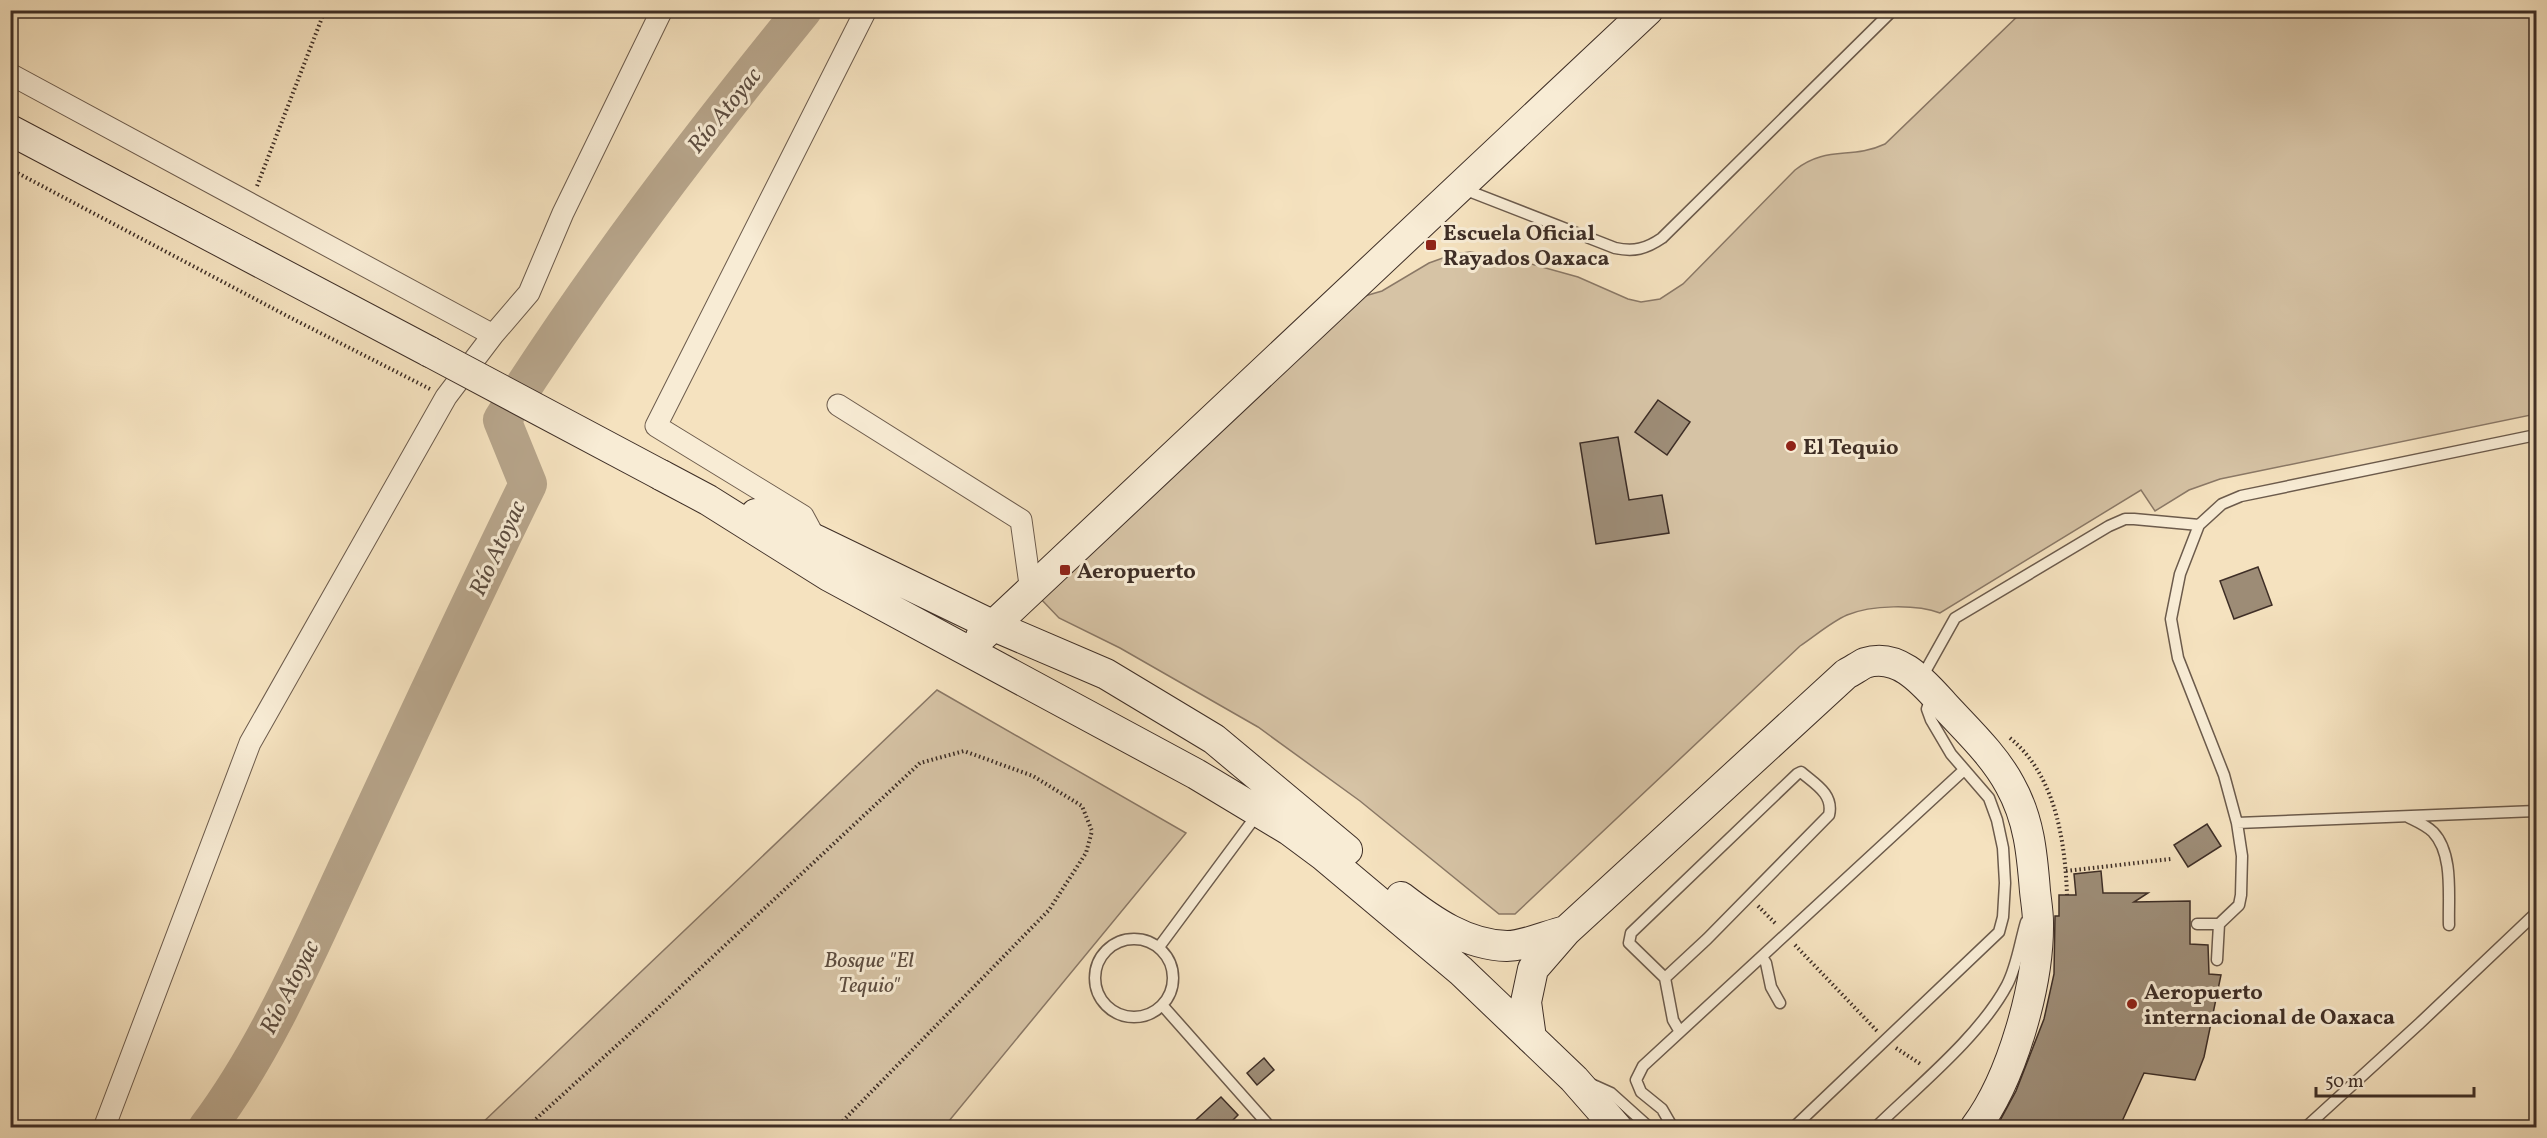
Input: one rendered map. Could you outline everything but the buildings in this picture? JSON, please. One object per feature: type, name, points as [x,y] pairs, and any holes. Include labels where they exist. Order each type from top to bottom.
[{"type":"street","points":[[104,1128],[250,743],[446,397],[493,335],[529,293],[563,213],[662,10]]},
{"type":"street","points":[[816,540],[803,516],[656,426],[866,10]]},
{"type":"street","points":[[966,651],[1648,10]]},
{"type":"street","points":[[10,74],[493,335]]},
{"type":"street","points":[[10,130],[708,500],[829,576],[1260,811],[1324,856],[1461,971],[1574,1079],[1617,1128]]},
{"type":"street","points":[[838,405],[1022,520],[1030,592]]},
{"type":"street","points":[[708,500],[756,514],[816,540],[993,626],[1106,674],[1214,738],[1429,919],[1479,942],[1509,946],[1566,930]]},
{"type":"street","points":[[1531,1038],[1526,1002],[1533,969],[1566,930],[1846,674],[1865,663],[1887,660],[1902,667],[1926,686],[1983,747],[2010,785],[2030,835],[2038,921],[2037,952],[2023,1023],[1995,1096],[1975,1128]]},
{"type":"lane","points":[[1461,188],[1616,248],[1628,251],[1650,246],[1662,238],[1893,10]]},
{"type":"lane","points":[[2217,960],[2219,924],[2238,905],[2241,895],[2242,856],[2237,823],[2223,775],[2178,658],[2171,619],[2180,574],[2199,525],[2222,504],[2241,496],[2536,435]]},
{"type":"lane","points":[[1793,1128],[1999,932],[2003,917],[2005,883],[2001,838],[1989,798],[1964,770],[1931,720],[1927,709],[1926,686],[1955,618],[2109,526],[2125,519],[2199,525]]},
{"type":"lane","points":[[1673,1128],[1662,1108],[1641,1092],[1636,1080],[1643,1066],[1964,770]]},
{"type":"lane","points":[[1665,978],[1829,815],[1830,804],[1826,793],[1802,772],[1631,933],[1629,943],[1665,978],[1674,1020],[1680,1032]]},
{"type":"lane","points":[[1159,947],[1260,811]]},
{"type":"lane","points":[[2237,823],[2536,811]]},
{"type":"lane","points":[[2407,816],[2433,831],[2442,847],[2446,866],[2449,925]]},
{"type":"lane","points":[[1875,1128],[1977,1028],[1994,1007],[2009,982],[2035,891]]},
{"type":"lane","points":[[2305,1128],[2536,913]]},
{"type":"lane","points":[[2197,924],[2219,924]]},
{"type":"lane","points":[[1132,939],[1146,940],[1159,947],[1173,969],[1174,982],[1163,1006],[1152,1014],[1138,1018],[1118,1014],[1101,1001],[1096,988],[1095,974],[1099,960],[1107,949],[1119,942],[1132,939]]},
{"type":"lane","points":[[1762,957],[1766,963],[1771,987],[1780,1003]]},
{"type":"lane","points":[[1163,1006],[1271,1128]]},
{"type":"lane","points":[[1574,1079],[1611,1093],[1650,1128]]},
{"type":"path","points":[[251,204],[325,10]]},
{"type":"path","points":[[10,169],[291,318],[446,397]]},
{"type":"path","points":[[526,1128],[920,763],[964,751],[1033,776],[1082,806],[1092,831],[1086,853],[1049,910],[836,1128]]},
{"type":"path","points":[[2066,871],[2171,859]]},
{"type":"path","points":[[1750,896],[1887,1040],[1902,1053],[1933,1071]]},
{"type":"green space","name":"El Tequio","points":[[2023,11],[2536,11],[2536,414],[2220,479],[2189,490],[2155,511],[2141,490],[1940,613],[1919,608],[1894,607],[1868,609],[1847,615],[1800,646],[1515,914],[1499,914],[1360,801],[1258,727],[1120,648],[1059,618],[1040,598],[1365,296],[1382,291],[1429,263],[1454,254],[1470,252],[1510,258],[1578,277],[1628,299],[1641,302],[1660,299],[1683,284],[1795,170],[1818,158],[1873,149],[1885,144]]},
{"type":"green space","name":"Bosque \"El Tequio\"","points":[[937,690],[1186,833],[944,1127],[478,1127]]},
{"type":"waterway","name":"Río Atoyac","points":[[207,1128],[250,1064],[287,994],[528,484],[502,420],[537,366],[646,211],[803,10]]},
{"type":"place","name":"Escuela Oficial Rayados Oaxaca","points":[[1431,245]]},
{"type":"place","name":"El Tequio","points":[[1791,446]]},
{"type":"place","name":"Aeropuerto","points":[[1065,570]]},
{"type":"place","name":"Aeropuerto internacional de Oaxaca","points":[[2132,1004]]}]
